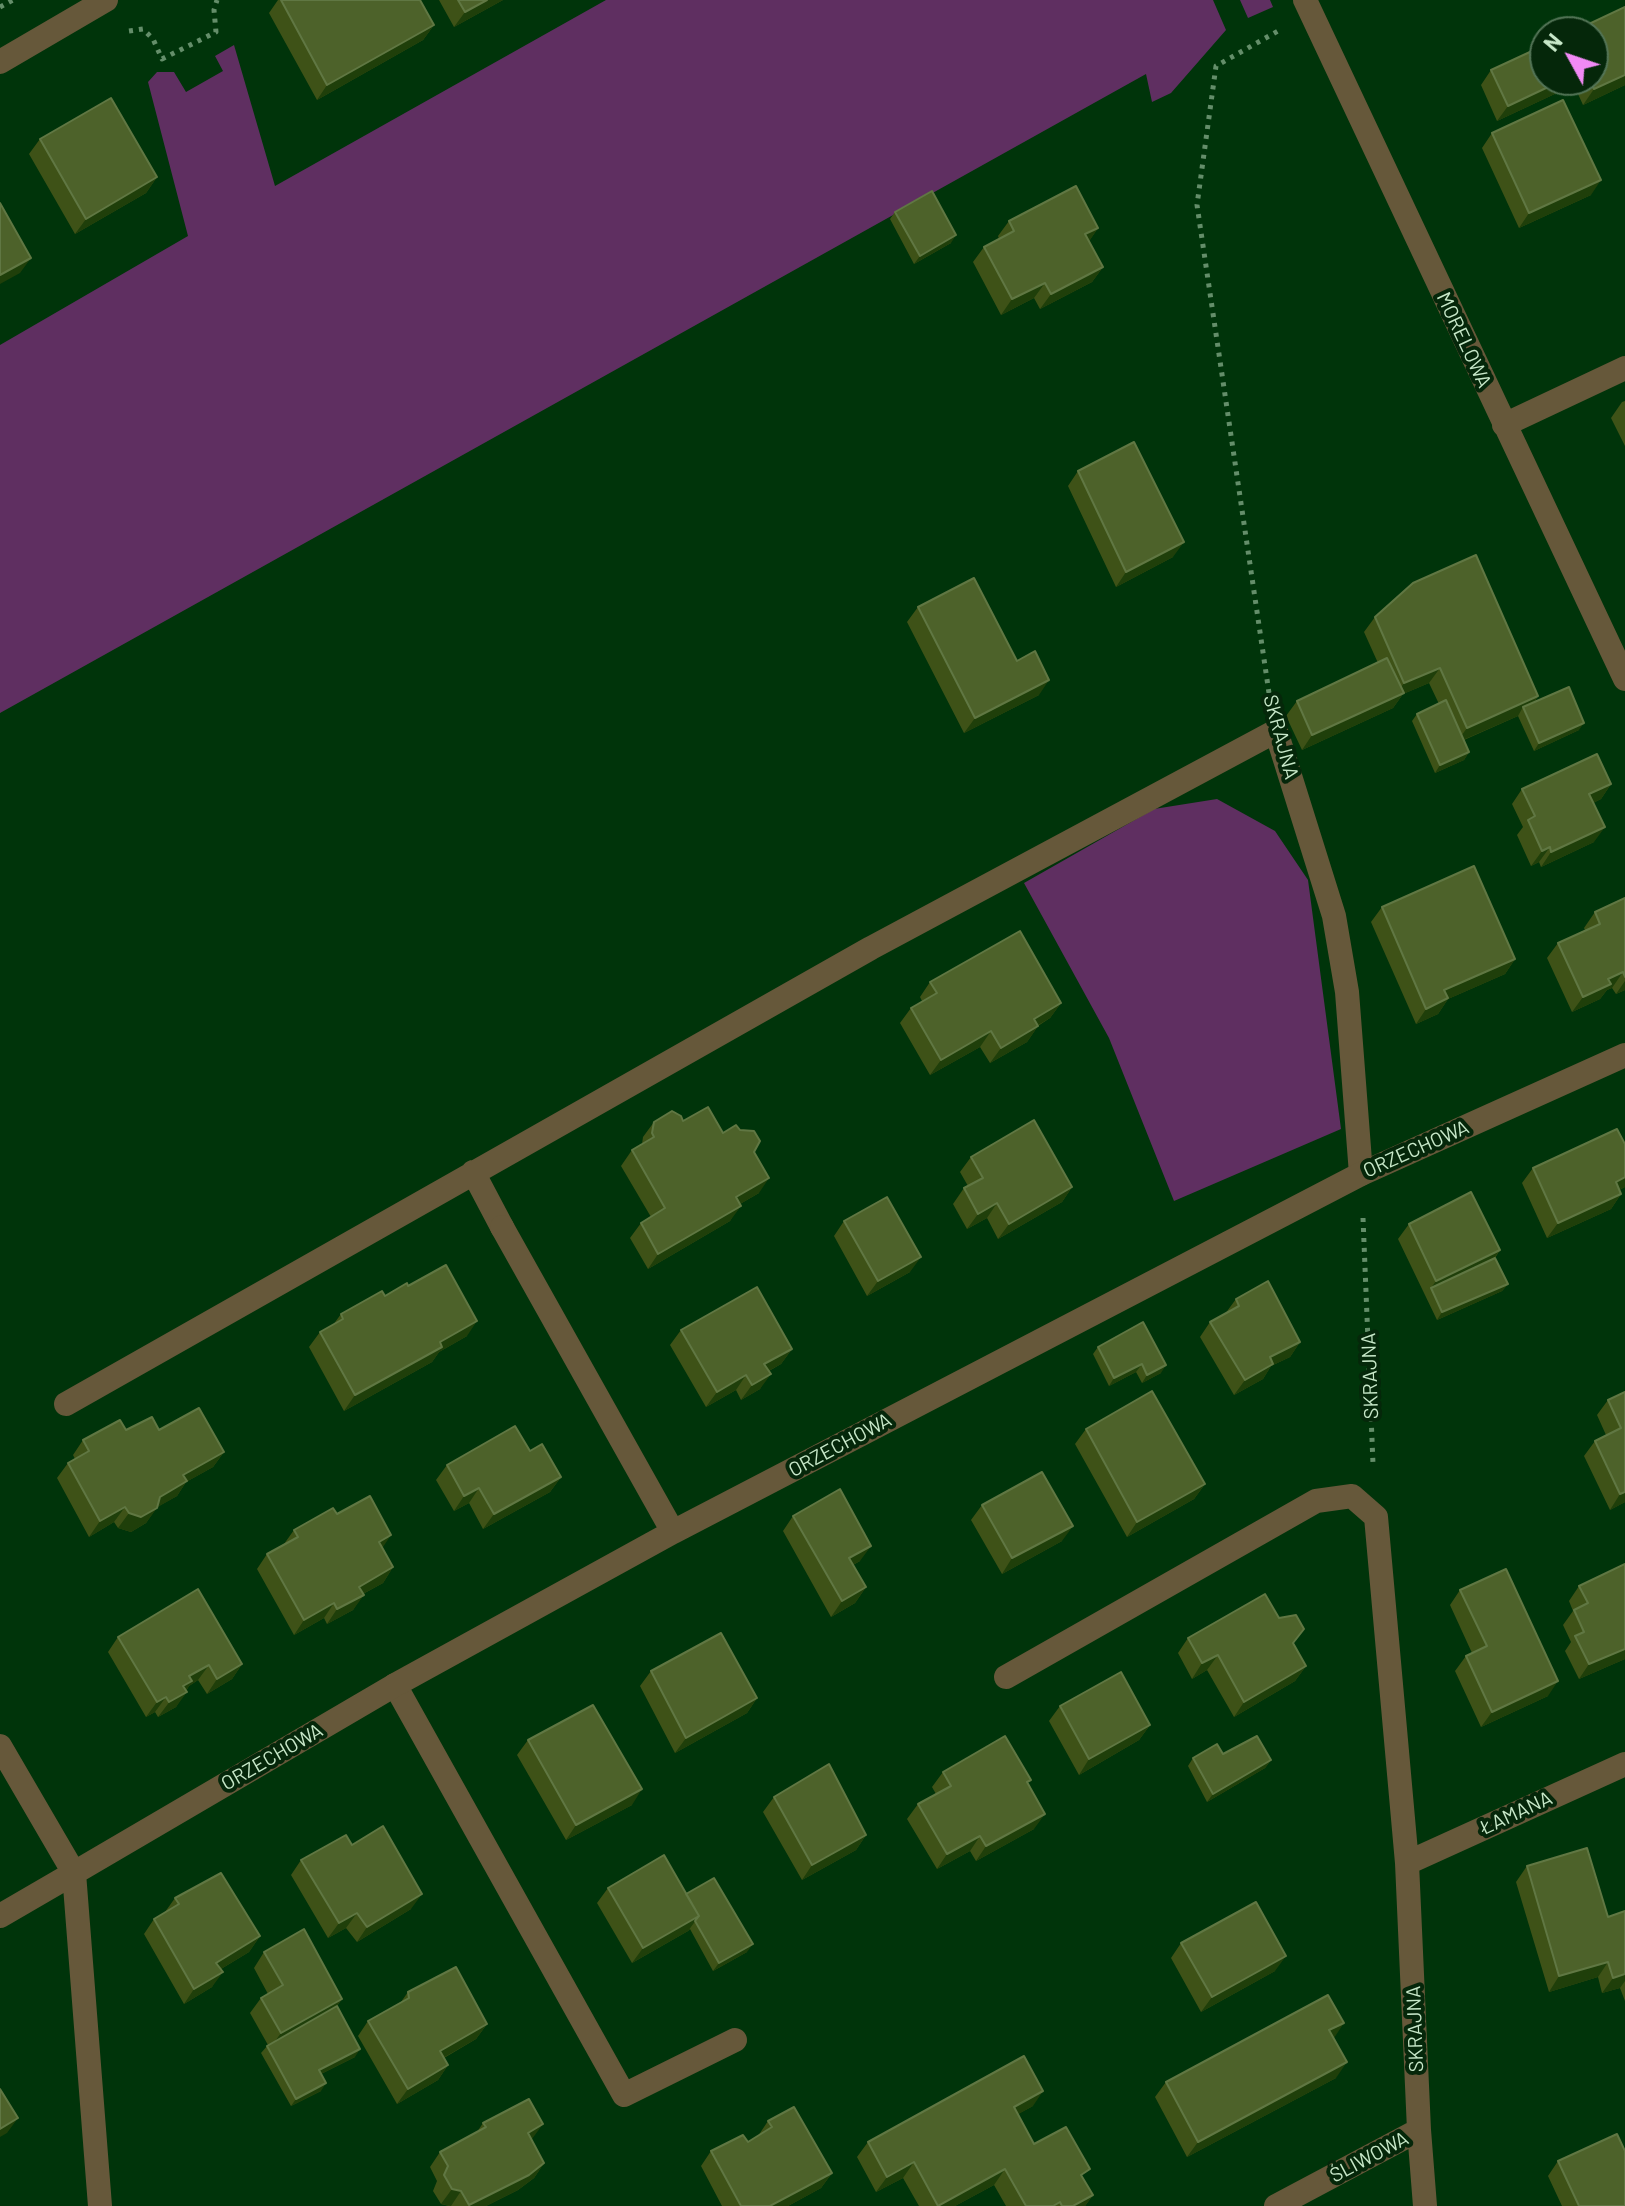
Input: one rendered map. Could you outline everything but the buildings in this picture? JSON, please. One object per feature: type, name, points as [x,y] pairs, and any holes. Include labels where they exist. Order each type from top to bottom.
[{"type":"street","points":[[0,62],[106,0]]},
{"type":"street","name":"MORELOWA","points":[[1308,6],[1625,679]]},
{"type":"street","points":[[1504,425],[1625,368]]},
{"type":"street","points":[[66,1404],[871,948],[1276,731]]},
{"type":"street","name":"SKRAJNA","points":[[1276,731],[1334,916],[1347,992],[1361,1174]]},
{"type":"street","name":"ORZECHOWA","points":[[0,1916],[395,1685],[673,1532],[1361,1174],[1625,1055]]},
{"type":"street","points":[[473,1172],[673,1532]]},
{"type":"street","points":[[1006,1677],[1316,1501],[1352,1496],[1376,1517]]},
{"type":"street","name":"SKRAJNA","points":[[1376,1517],[1407,1863],[1425,2206]]},
{"type":"street","points":[[395,1685],[624,2095],[735,2040]]},
{"type":"street","points":[[0,1746],[74,1873],[100,2206]]},
{"type":"street","name":"ŁAMANA","points":[[1407,1863],[1625,1764]]},
{"type":"street","name":"ŚLIWOWA","points":[[1276,2206],[1419,2130]]},
{"type":"path","points":[[0,7],[13,0]]},
{"type":"path","points":[[125,31],[143,29],[153,39],[162,59],[216,32],[214,10],[217,0]]},
{"type":"path","name":"SKRAJNA","points":[[1276,731],[1197,205],[1216,66],[1308,6]]},
{"type":"path","name":"SKRAJNA","points":[[1361,1174],[1376,1517]]},
{"type":"shaded area","points":[[606,0],[1213,0],[1226,30],[1171,93],[1152,102],[1146,74],[0,713],[0,345],[188,236],[148,82],[157,72],[174,72],[186,92],[223,71],[215,56],[234,45],[275,186]]},
{"type":"shaded area","points":[[1240,0],[1270,0],[1273,7],[1248,18]]},
{"type":"shaded area","points":[[1217,799],[1275,831],[1308,880],[1341,1129],[1174,1201],[1109,1038],[1024,883],[1154,809]]}]
